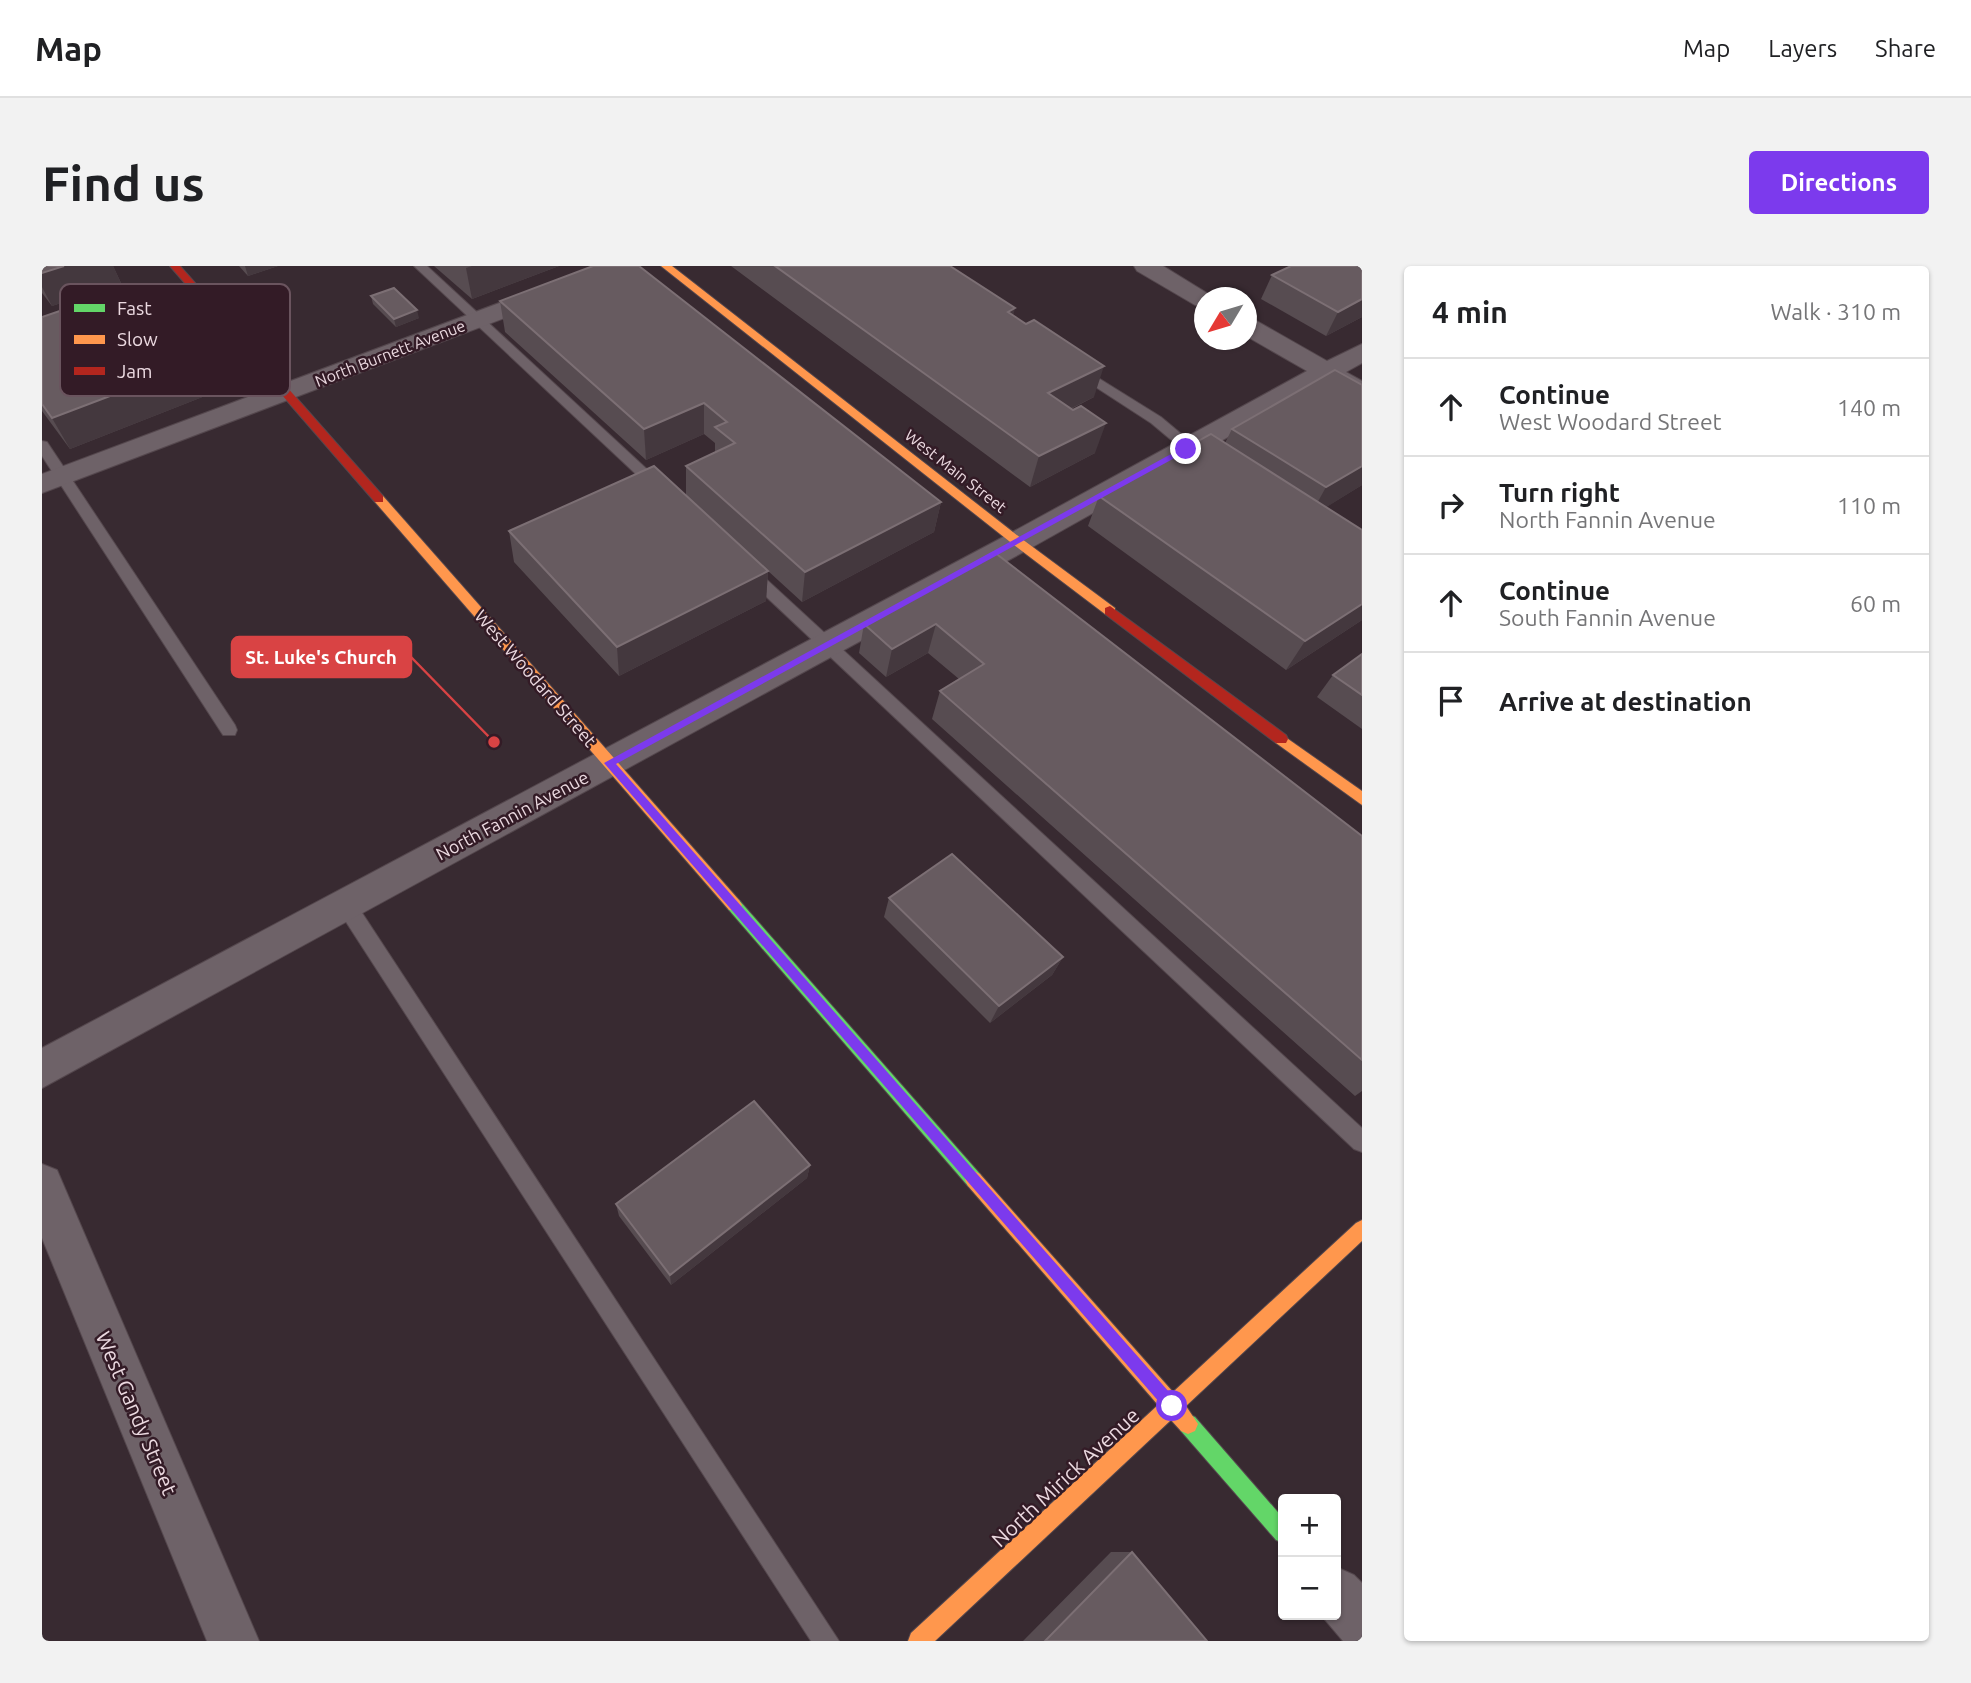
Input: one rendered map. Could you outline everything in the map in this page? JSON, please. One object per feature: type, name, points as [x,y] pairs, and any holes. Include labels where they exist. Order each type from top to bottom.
[{"type":"street","name":"West Woodard Street","points":[[175,266],[191,284]]},
{"type":"street","name":"North Burnett Avenue","points":[[290,390],[620,266]]},
{"type":"street","name":"West Main Street","points":[[666,266],[1018,542],[1362,799]]},
{"type":"street","points":[[1146,266],[1194,294]]},
{"type":"street","points":[[1257,331],[1362,392]]},
{"type":"street","name":"North Fannin Avenue","points":[[42,1069],[1018,542],[1198,456],[1326,372],[1362,352]]},
{"type":"street","name":"North Burnett Avenue","points":[[52,480],[275,396]]},
{"type":"street","name":"West Woodard Street","points":[[289,396],[1278,1527]]},
{"type":"street","name":"West Gandy Street","points":[[42,1185],[233,1641]]},
{"type":"street","name":"North Mirick Avenue","points":[[919,1641],[1362,1229]]},
{"type":"street","points":[[1341,1599],[1362,1623]]},
{"type":"lane","points":[[419,266],[667,496]]},
{"type":"lane","points":[[1066,362],[1156,420],[1198,456]]},
{"type":"lane","points":[[42,445],[52,480],[229,730]]},
{"type":"lane","points":[[737,561],[1362,1142]]},
{"type":"lane","points":[[346,905],[826,1641]]},
{"type":"building","points":[[42,266],[64,266],[42,273]]},
{"type":"building","points":[[593,266],[639,266],[941,502],[805,572],[686,466],[735,443],[715,427],[727,422],[704,403],[644,429],[500,301]]},
{"type":"building","points":[[775,266],[950,266],[1015,308],[1008,312],[1026,324],[1034,320],[1104,366],[1048,393],[1073,410],[1081,406],[1106,423],[1039,456]]},
{"type":"building","points":[[1291,266],[1362,266],[1362,299],[1338,312],[1272,275]]},
{"type":"building","points":[[394,288],[417,310],[394,319],[371,296]]},
{"type":"building","points":[[60,311],[60,396],[110,396],[52,418],[42,404],[42,317]]},
{"type":"building","points":[[1335,370],[1362,385],[1362,466],[1326,487],[1232,429]]},
{"type":"building","points":[[1211,434],[1362,530],[1362,604],[1305,641],[1099,496]]},
{"type":"building","points":[[654,466],[768,571],[617,647],[509,531]]},
{"type":"building","points":[[994,552],[1362,836],[1362,1060],[940,691],[984,664],[936,624],[892,649],[864,624]]},
{"type":"building","points":[[1362,654],[1362,695],[1333,675]]},
{"type":"building","points":[[952,854],[1063,957],[999,1006],[889,898]]},
{"type":"building","points":[[754,1101],[810,1165],[670,1275],[616,1204]]},
{"type":"building","points":[[1132,1552],[1207,1641],[1045,1641]]},
{"type":"traffic: fast","points":[[734,905],[974,1180]]},
{"type":"traffic: fast","points":[[1188,1424],[1278,1527]]},
{"type":"traffic: slow","points":[[666,266],[1110,611]]},
{"type":"traffic: slow","points":[[379,499],[734,905]]},
{"type":"traffic: slow","points":[[1281,739],[1362,799]]},
{"type":"traffic: slow","points":[[974,1180],[1188,1424]]},
{"type":"traffic: slow","points":[[919,1641],[1362,1229]]},
{"type":"traffic: jam","points":[[175,266],[191,284]]},
{"type":"traffic: jam","points":[[289,396],[379,499]]},
{"type":"traffic: jam","points":[[1110,611],[1281,739]]},
{"type":"place","name":"St. Luke's Church","points":[[494,742]]},
{"type":"route","points":[[1172,1406],[609,763],[1186,449]]}]
